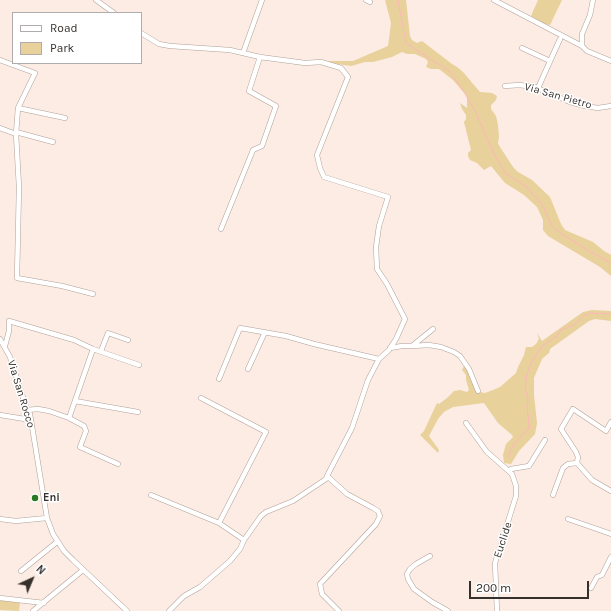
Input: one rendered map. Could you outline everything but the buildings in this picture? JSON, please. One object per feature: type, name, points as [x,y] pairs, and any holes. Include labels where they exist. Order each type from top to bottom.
[{"type":"street","points":[[96,0],[113,12]]},
{"type":"street","points":[[243,53],[262,0]]},
{"type":"street","points":[[494,0],[582,46],[587,51],[611,61]]},
{"type":"street","points":[[582,46],[582,34],[590,15],[593,0]]},
{"type":"street","points":[[142,34],[159,44],[170,46],[230,50],[260,57],[306,63],[321,62],[341,68],[348,77],[317,155],[320,168],[324,176],[388,197],[379,226],[376,247],[377,269],[387,284],[405,319],[396,339],[390,348],[379,359],[368,380],[352,428],[326,479],[293,501],[266,512],[261,516],[244,540],[240,549],[230,561],[200,587],[184,596],[169,611]]},
{"type":"street","points":[[538,88],[560,39]]},
{"type":"street","points":[[522,48],[550,61]]},
{"type":"street","points":[[221,229],[253,150],[262,146],[276,106],[249,92],[260,57]]},
{"type":"street","points":[[0,60],[35,73],[18,108],[16,133],[19,187],[17,278],[62,286],[93,294]]},
{"type":"street","name":"Via San Pietro","points":[[505,86],[519,85],[538,88],[570,102],[585,106],[598,108],[611,106]]},
{"type":"street","points":[[18,108],[48,113],[64,118]]},
{"type":"street","points":[[0,128],[54,142]]},
{"type":"street","points":[[5,346],[9,331],[9,321],[74,340],[93,349],[139,365]]},
{"type":"street","points":[[219,379],[240,328],[265,332],[379,359]]},
{"type":"street","points":[[412,346],[432,329]]},
{"type":"street","points":[[248,369],[265,332]]},
{"type":"street","points":[[101,351],[108,333],[128,340]]},
{"type":"street","name":"Via San Rocco","points":[[0,339],[5,346],[14,366],[27,410],[30,414],[47,518],[57,542],[83,570],[127,611]]},
{"type":"street","points":[[390,348],[428,345],[441,347],[454,352],[460,356],[467,365],[478,391]]},
{"type":"street","points":[[69,418],[93,349]]},
{"type":"street","points":[[201,398],[266,432],[219,522]]},
{"type":"street","points":[[75,401],[138,412]]},
{"type":"street","points":[[577,463],[578,457],[576,452],[561,429],[573,408],[606,432],[611,422]]},
{"type":"street","points":[[27,410],[38,409],[69,418],[86,428],[80,447],[118,464]]},
{"type":"street","points":[[0,415],[31,420]]},
{"type":"street","points":[[466,423],[487,452],[509,471],[511,469],[529,466],[545,440]]},
{"type":"street","points":[[577,463],[592,480],[611,491]]},
{"type":"street","points":[[553,495],[563,468],[568,464],[577,463]]},
{"type":"street","name":"Euclide","points":[[497,611],[496,559],[516,496],[516,486],[512,474],[509,471]]},
{"type":"street","points":[[327,476],[347,494],[373,508],[380,516],[376,524],[320,584],[322,594],[338,611]]},
{"type":"street","points":[[151,495],[219,522],[244,540]]},
{"type":"street","points":[[0,519],[16,521],[47,518]]},
{"type":"street","points":[[568,519],[611,534]]},
{"type":"street","points":[[21,571],[57,542]]},
{"type":"street","points":[[430,556],[410,568],[407,574],[408,579],[414,589],[448,611]]},
{"type":"street","points":[[591,588],[597,577],[602,576],[611,557]]},
{"type":"street","points":[[33,611],[83,570]]},
{"type":"street","points":[[0,598],[44,603]]},
{"type":"green space","points":[[385,0],[406,0],[410,36],[412,40],[417,43],[422,41],[457,67],[480,92],[492,93],[497,96],[496,100],[491,105],[491,109],[496,116],[499,137],[498,143],[500,147],[518,172],[532,180],[550,197],[565,230],[593,242],[611,255],[611,276],[600,267],[548,236],[543,230],[543,220],[537,207],[524,195],[505,183],[491,166],[484,170],[477,163],[470,160],[468,153],[471,150],[464,122],[466,115],[460,103],[467,108],[467,98],[453,80],[439,69],[431,69],[426,67],[428,62],[426,59],[415,54],[407,54],[402,52],[392,57],[351,66],[331,63],[329,61],[353,61],[388,46],[391,23]]},
{"type":"green space","points":[[538,0],[562,0],[550,25],[545,24],[531,16]]},
{"type":"green space","points":[[592,310],[611,311],[611,321],[595,319],[589,321],[550,349],[549,353],[542,359],[534,378],[537,423],[535,434],[519,451],[511,464],[504,463],[503,455],[506,444],[513,437],[498,423],[484,403],[453,407],[444,412],[438,419],[429,436],[439,450],[438,453],[420,435],[424,431],[437,403],[439,404],[454,391],[460,390],[467,392],[469,390],[466,375],[462,370],[465,364],[479,392],[485,393],[493,390],[500,387],[516,373],[526,347],[532,347],[539,339],[537,333],[542,341],[583,312]]},
{"type":"green space","points":[[0,600],[20,603],[19,611],[0,610]]},
{"type":"waterway","points":[[398,0],[406,43],[449,71],[463,90],[475,111],[495,156],[506,174],[527,187],[543,206],[552,226],[559,232],[611,263]]},
{"type":"waterway","points":[[508,457],[514,443],[528,430],[528,399],[525,387],[527,374],[531,363],[542,346],[557,336],[561,330],[574,325],[583,316],[590,313],[611,314]]},
{"type":"place","name":"Eni","points":[[35,498]]}]
